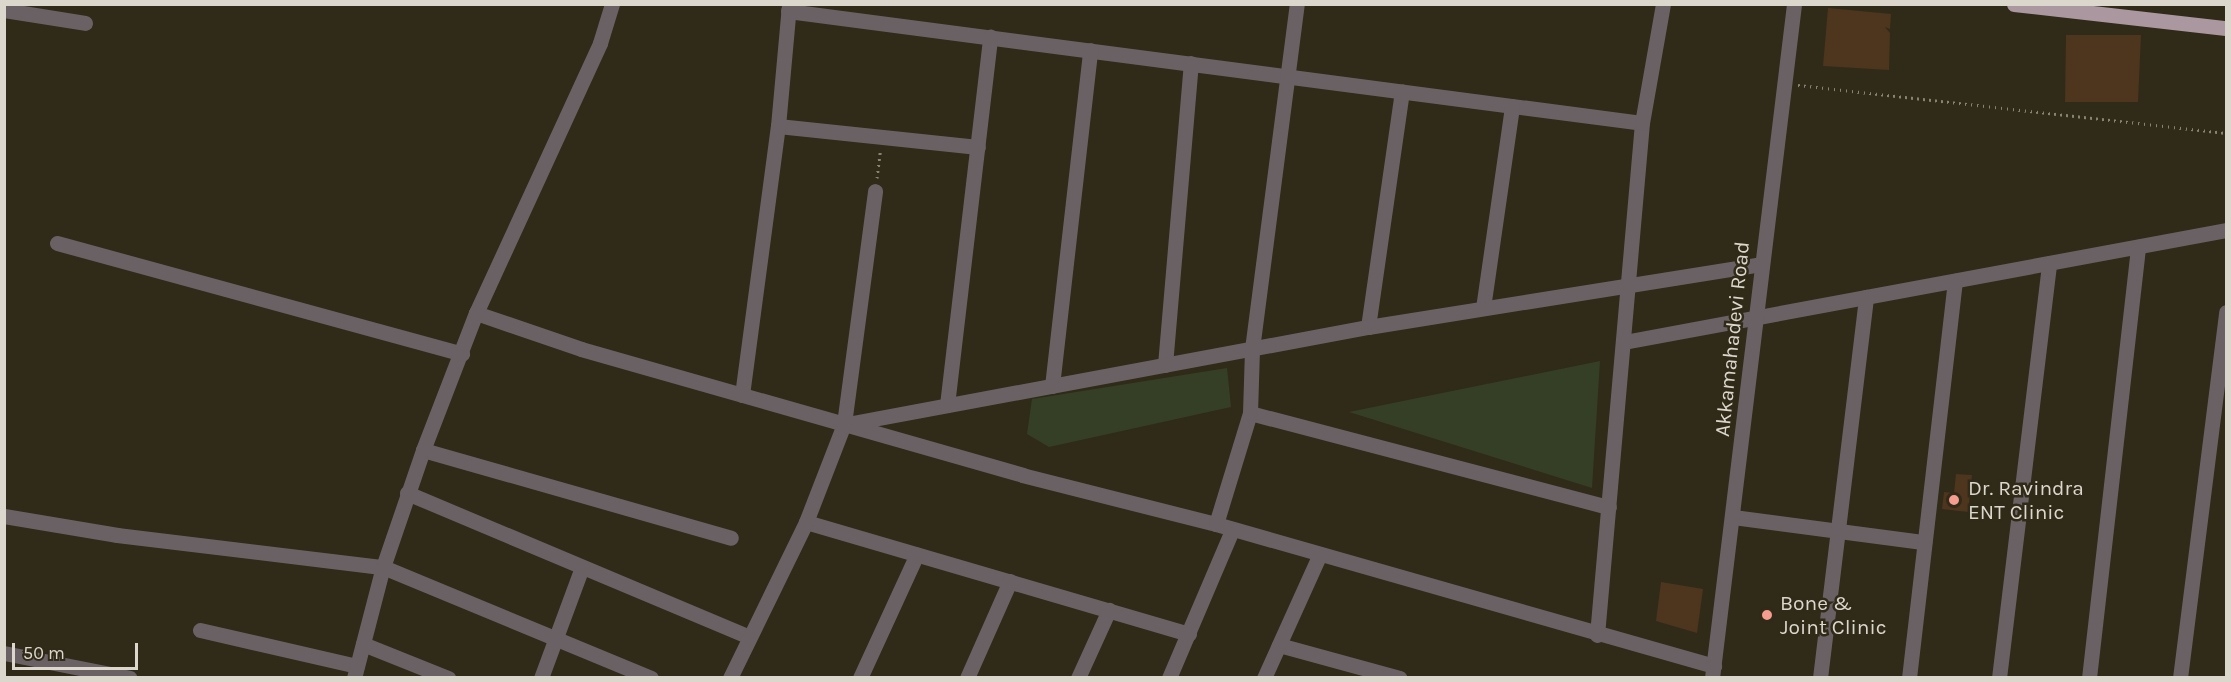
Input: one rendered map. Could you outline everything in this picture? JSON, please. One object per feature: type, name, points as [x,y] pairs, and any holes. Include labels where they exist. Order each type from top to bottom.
[{"type":"main road","points":[[2014,4],[2226,28]]},
{"type":"street","points":[[200,630],[355,672],[383,567],[423,450],[476,313],[600,44],[612,4]]},
{"type":"street","points":[[1216,524],[1250,413],[1252,349],[1298,4]]},
{"type":"street","points":[[1597,635],[1642,123],[1663,4]]},
{"type":"street","name":"Akkamahadevi Road","points":[[1713,672],[1794,4]]},
{"type":"street","points":[[742,395],[778,126],[788,8],[1642,123]]},
{"type":"street","points":[[4,10],[85,23]]},
{"type":"street","points":[[947,405],[990,37]]},
{"type":"street","points":[[1052,386],[1090,50]]},
{"type":"street","points":[[1165,365],[1191,63]]},
{"type":"street","points":[[1368,327],[1402,92]]},
{"type":"street","points":[[1483,308],[1512,106]]},
{"type":"street","points":[[778,126],[978,147]]},
{"type":"street","points":[[730,678],[748,636],[806,522],[844,424],[875,191]]},
{"type":"street","points":[[1624,342],[2226,230]]},
{"type":"street","points":[[57,243],[462,354]]},
{"type":"street","points":[[2089,678],[2138,247]]},
{"type":"street","points":[[1999,678],[2049,263]]},
{"type":"street","points":[[844,424],[1368,327],[1761,264]]},
{"type":"street","points":[[1909,678],[1955,280]]},
{"type":"street","points":[[1820,678],[1866,297]]},
{"type":"street","points":[[2180,678],[2226,312]]},
{"type":"street","points":[[476,313],[742,395],[1216,524],[1319,556],[1597,635],[1713,672]]},
{"type":"street","points":[[1250,413],[1609,507]]},
{"type":"street","points":[[423,450],[731,538]]},
{"type":"street","points":[[407,494],[748,636]]},
{"type":"street","points":[[4,516],[117,535],[383,567],[651,678]]},
{"type":"street","points":[[1733,517],[1924,542]]},
{"type":"street","points":[[806,522],[1189,634]]},
{"type":"street","points":[[1169,678],[1232,530]]},
{"type":"street","points":[[860,678],[917,554]]},
{"type":"street","points":[[1264,678],[1319,556]]},
{"type":"street","points":[[541,678],[582,567]]},
{"type":"street","points":[[967,678],[1010,581]]},
{"type":"street","points":[[1078,678],[1109,610]]},
{"type":"street","points":[[363,644],[448,678]]},
{"type":"street","points":[[1279,645],[1400,678]]},
{"type":"street","points":[[4,653],[130,678]]},
{"type":"path","points":[[1784,84],[2226,133]]},
{"type":"path","points":[[875,191],[882,137]]},
{"type":"green space","points":[[1600,361],[1592,488],[1349,412],[1393,403]]},
{"type":"green space","points":[[1227,368],[1231,407],[1049,447],[1027,434],[1032,399]]},
{"type":"building","points":[[1828,8],[1891,14],[1890,29],[1885,27],[1890,33],[1889,70],[1823,66]]},
{"type":"building","points":[[2066,35],[2141,35],[2138,102],[2065,102]]},
{"type":"building","points":[[1956,474],[1972,475],[1968,512],[1942,509],[1944,492],[1954,493]]},
{"type":"building","points":[[1661,582],[1703,589],[1697,633],[1656,621]]},
{"type":"place","name":"Dr. Ravindra ENT Clinic","points":[[1954,500]]},
{"type":"place","name":"Bone & Joint Clinic","points":[[1767,615]]}]
